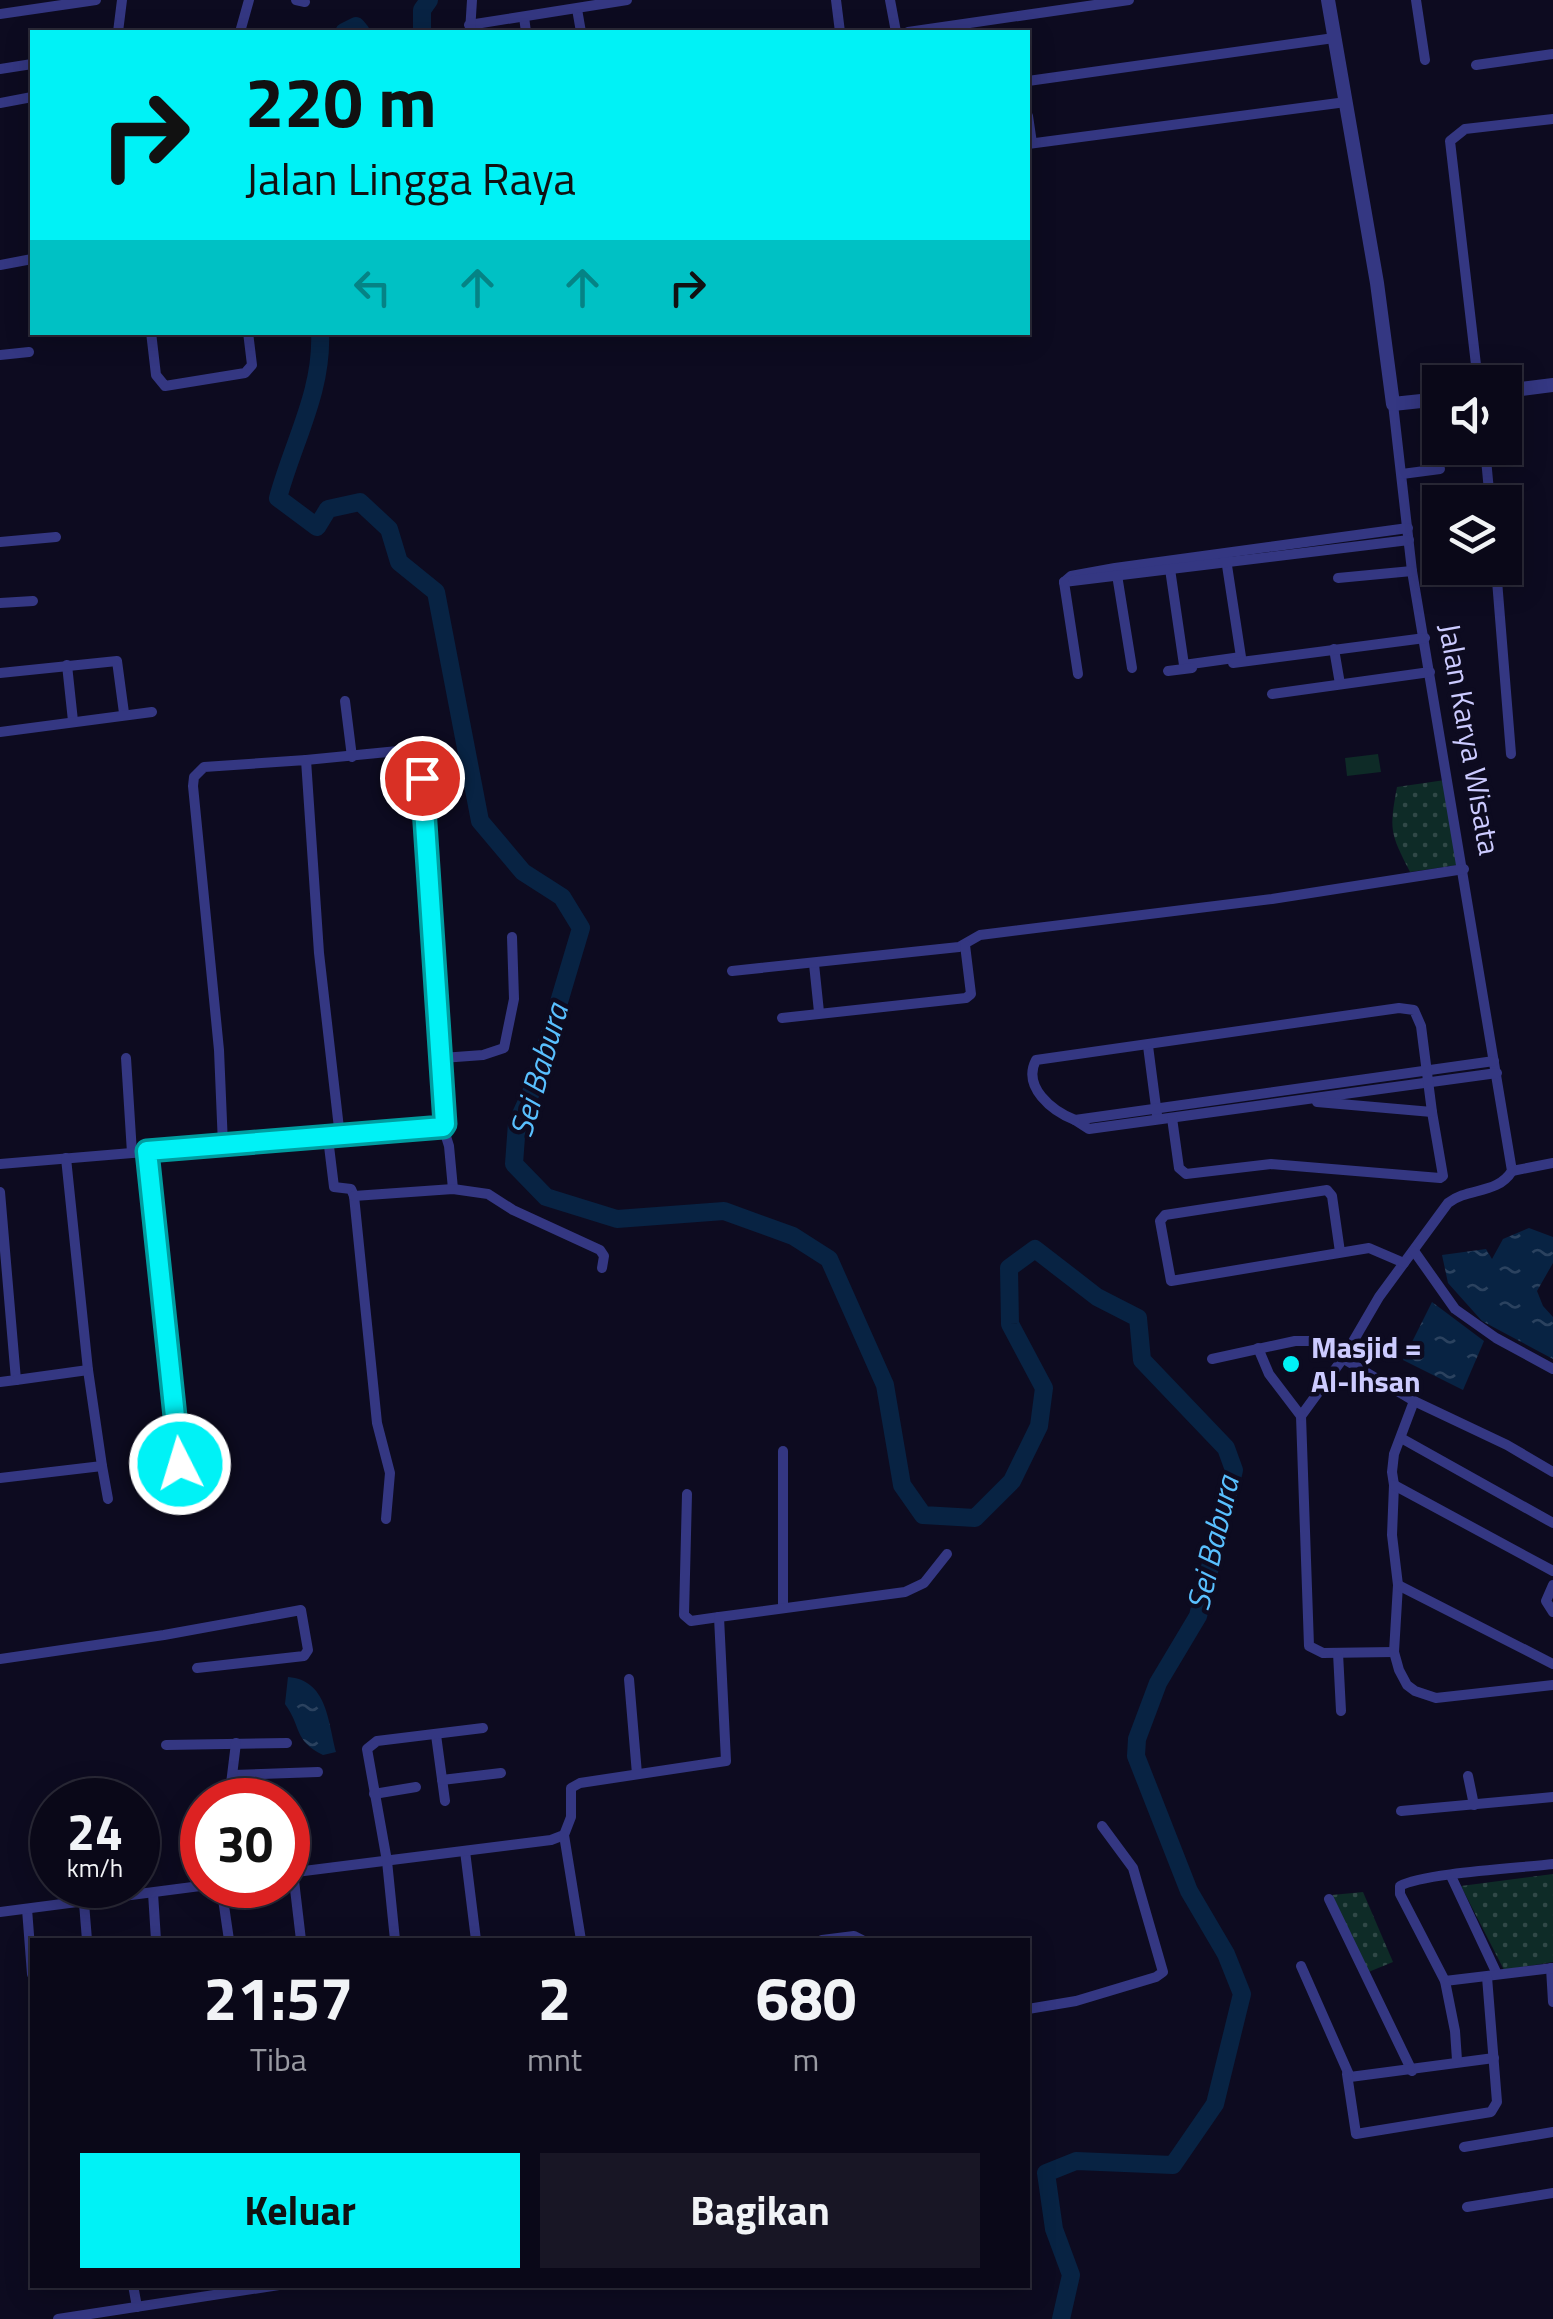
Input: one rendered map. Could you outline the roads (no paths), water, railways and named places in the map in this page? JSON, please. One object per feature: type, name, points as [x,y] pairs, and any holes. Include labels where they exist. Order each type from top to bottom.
[{"type":"street","points":[[0,14],[96,0]]},
{"type":"street","points":[[118,30],[122,0]]},
{"type":"street","points":[[241,30],[249,0]]},
{"type":"street","points":[[472,0],[470,28],[628,0]]},
{"type":"street","points":[[836,0],[840,30]]},
{"type":"street","points":[[890,0],[896,30]]},
{"type":"street","points":[[922,30],[1129,0]]},
{"type":"street","name":"Jalan Karya Wisata","points":[[1328,0],[1377,283],[1412,571],[1512,1171]]},
{"type":"street","points":[[1416,0],[1426,60]]},
{"type":"street","points":[[576,10],[580,30]]},
{"type":"street","points":[[524,17],[526,30]]},
{"type":"street","points":[[1030,81],[1334,38]]},
{"type":"street","points":[[1476,65],[1553,54]]},
{"type":"street","points":[[0,69],[30,64]]},
{"type":"street","points":[[0,103],[30,98]]},
{"type":"street","points":[[1030,143],[1346,102]]},
{"type":"street","points":[[1476,365],[1450,141],[1465,129],[1553,120]]},
{"type":"street","points":[[0,266],[30,259]]},
{"type":"street","points":[[151,335],[156,375],[166,386],[245,374],[252,365],[248,335]]},
{"type":"street","points":[[0,354],[29,352]]},
{"type":"street","points":[[1522,390],[1553,386]]},
{"type":"street","points":[[1394,404],[1422,401]]},
{"type":"street","points":[[1402,474],[1440,469]]},
{"type":"street","points":[[1226,559],[1408,528]]},
{"type":"street","points":[[0,542],[56,536]]},
{"type":"street","points":[[1078,674],[1064,582],[1226,559],[1408,540]]},
{"type":"street","points":[[1170,566],[1184,664],[1241,657],[1226,559]]},
{"type":"street","points":[[1338,578],[1412,571]]},
{"type":"street","points":[[1116,573],[1132,668]]},
{"type":"street","points":[[1497,585],[1511,754]]},
{"type":"street","points":[[0,603],[33,600]]},
{"type":"street","points":[[1168,670],[1426,638]]},
{"type":"street","points":[[1334,649],[1340,684]]},
{"type":"street","points":[[0,673],[117,662],[124,713]]},
{"type":"street","points":[[67,665],[73,720]]},
{"type":"street","points":[[1272,694],[1430,672]]},
{"type":"street","points":[[344,701],[352,756]]},
{"type":"street","points":[[0,732],[152,712]]},
{"type":"street","points":[[223,1144],[194,776],[204,767],[410,752],[419,762],[429,858],[446,1119],[443,1127],[453,1189]]},
{"type":"street","points":[[306,760],[334,1137],[334,1187],[352,1189],[354,1196],[377,1422],[390,1472],[386,1519]]},
{"type":"street","points":[[732,971],[965,945],[980,935],[1272,899],[1464,869]]},
{"type":"street","points":[[442,1058],[483,1055],[504,1048],[514,999],[512,936]]},
{"type":"street","points":[[782,1018],[966,998],[971,990],[965,945]]},
{"type":"street","points":[[814,964],[819,1012]]},
{"type":"street","points":[[1172,1118],[1179,1168],[1186,1174],[1271,1164],[1440,1178],[1442,1170],[1432,1112],[1427,1078],[1419,1019],[1409,1007],[1035,1062],[1032,1078],[1040,1096],[1089,1129],[1157,1114],[1427,1078],[1497,1074]]},
{"type":"street","points":[[1148,1046],[1157,1114]]},
{"type":"street","points":[[126,1058],[132,1153]]},
{"type":"street","points":[[1157,1114],[1172,1118],[1299,1100],[1427,1078],[1494,1060]]},
{"type":"street","points":[[1299,1100],[1432,1112]]},
{"type":"street","points":[[0,1164],[443,1127]]},
{"type":"street","points":[[147,1151],[180,1464]]},
{"type":"street","points":[[66,1158],[88,1370],[108,1499]]},
{"type":"street","points":[[1301,1416],[1404,1263],[1456,1197],[1498,1186],[1512,1171],[1553,1164]]},
{"type":"street","points":[[354,1196],[453,1189],[488,1194],[602,1253],[602,1268]]},
{"type":"street","points":[[1340,1252],[1328,1190],[1164,1215],[1160,1221],[1171,1281],[1369,1248],[1404,1263]]},
{"type":"street","points":[[0,1192],[16,1380]]},
{"type":"street","points":[[1414,1251],[1455,1309],[1496,1338],[1553,1368]]},
{"type":"street","points":[[1212,1359],[1306,1340],[1553,1472]]},
{"type":"street","points":[[1258,1348],[1269,1374],[1301,1416],[1309,1646],[1316,1652],[1394,1652]]},
{"type":"street","points":[[0,1382],[88,1370]]},
{"type":"street","points":[[1414,1401],[1392,1472],[1392,1535],[1398,1585],[1394,1652],[1407,1685],[1424,1696],[1476,1695],[1553,1685]]},
{"type":"street","points":[[1401,1438],[1553,1523]]},
{"type":"street","points":[[783,1451],[783,1608]]},
{"type":"street","points":[[0,1478],[102,1466]]},
{"type":"street","points":[[1394,1485],[1553,1571]]},
{"type":"street","points":[[687,1494],[684,1615],[691,1621],[905,1592],[924,1582],[947,1554]]},
{"type":"street","points":[[1398,1585],[1553,1664]]},
{"type":"street","points":[[1553,1585],[1546,1605],[1553,1612]]},
{"type":"street","points":[[0,1659],[301,1610],[308,1650],[304,1656],[197,1668]]},
{"type":"street","points":[[581,1938],[564,1835],[571,1817],[571,1788],[726,1761],[719,1617]]},
{"type":"street","points":[[1338,1653],[1341,1711]]},
{"type":"street","points":[[630,1679],[637,1774]]},
{"type":"street","points":[[395,1938],[386,1861],[366,1753],[377,1742],[483,1728]]},
{"type":"street","points":[[436,1735],[446,1801]]},
{"type":"street","points":[[233,1778],[236,1743]]},
{"type":"street","points":[[166,1745],[287,1743]]},
{"type":"street","points":[[233,1775],[318,1772]]},
{"type":"street","points":[[442,1780],[501,1773]]},
{"type":"street","points":[[1468,1776],[1474,1805]]},
{"type":"street","points":[[374,1794],[416,1788]]},
{"type":"street","points":[[1401,1811],[1553,1797]]},
{"type":"street","points":[[1030,2009],[1076,2001],[1164,1972],[1134,1868],[1102,1826]]},
{"type":"street","points":[[310,1870],[551,1840],[564,1835]]},
{"type":"street","points":[[465,1852],[476,1938]]},
{"type":"street","points":[[1457,2060],[1444,1981],[1399,1888],[1406,1882],[1553,1864]]},
{"type":"street","points":[[1301,1966],[1347,2074],[1356,2134],[1492,2112],[1496,2102],[1492,1975],[1451,1876]]},
{"type":"street","points":[[1330,1899],[1412,2070]]},
{"type":"street","points":[[0,1912],[36,1908]]},
{"type":"street","points":[[84,1908],[87,1938]]},
{"type":"street","points":[[155,1908],[156,1938]]},
{"type":"street","points":[[224,1908],[228,1938]]},
{"type":"street","points":[[296,1908],[301,1938]]},
{"type":"street","points":[[27,1909],[30,1948]]},
{"type":"street","points":[[1444,1981],[1552,1968],[1553,2002]]},
{"type":"street","points":[[1347,2074],[1350,2077],[1494,2058]]},
{"type":"street","points":[[1464,2146],[1553,2132]]},
{"type":"street","points":[[1467,2207],[1553,2193]]},
{"type":"street","points":[[134,2288],[137,2307]]},
{"type":"street","points":[[58,2319],[137,2307],[203,2290],[233,2288]]},
{"type":"water","points":[[1529,1228],[1553,1237],[1553,1263],[1537,1291],[1553,1317],[1553,1359],[1482,1321],[1448,1283],[1442,1255],[1486,1249],[1492,1259],[1503,1239]]},
{"type":"water","points":[[1432,1302],[1484,1341],[1463,1390],[1403,1360]]},
{"type":"water","points":[[288,1677],[301,1680],[318,1694],[328,1715],[336,1752],[323,1755],[302,1738],[285,1704]]},
{"type":"waterway","name":"Sei Babura","points":[[422,30],[422,10],[429,0]]},
{"type":"waterway","name":"Sei Babura","points":[[348,30],[356,26],[359,30]]},
{"type":"waterway","name":"Sei Babura","points":[[320,335],[312,396],[278,498],[317,527],[328,509],[360,502],[389,529],[399,562],[436,592],[480,821],[523,872],[562,897],[581,928],[534,1086],[517,1123],[514,1164],[546,1197],[617,1219],[724,1211],[793,1236],[829,1259],[885,1385],[902,1485],[923,1515],[975,1518],[1012,1481],[1039,1426],[1044,1388],[1010,1324],[1009,1268],[1035,1249],[1097,1297],[1138,1318],[1142,1360],[1226,1448],[1234,1470],[1198,1616],[1158,1683],[1137,1739],[1136,1756],[1189,1891],[1226,1954],[1242,1994],[1215,2104],[1173,2165],[1076,2161],[1046,2173],[1054,2229],[1071,2275],[1061,2319]]},
{"type":"place","name":"Masjid = Al-Ihsan","points":[[1291,1364]]}]
